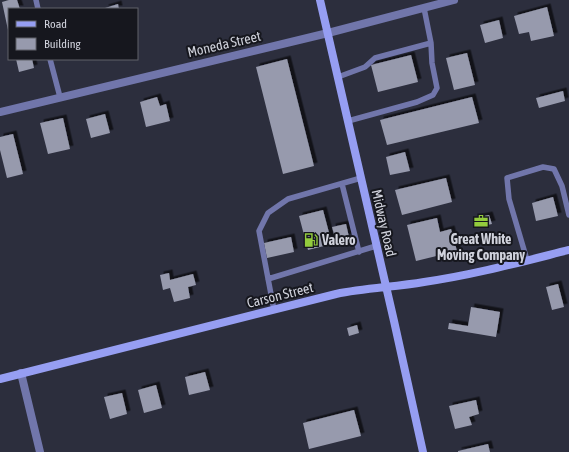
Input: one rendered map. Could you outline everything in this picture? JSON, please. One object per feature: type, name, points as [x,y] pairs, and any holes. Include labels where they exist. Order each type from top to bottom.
[{"type":"street","name":"Midway Road","points":[[320,0],[423,452]]},
{"type":"street","name":"Moneda Street","points":[[0,112],[328,33],[454,0]]},
{"type":"street","name":"Carson Street","points":[[0,378],[336,294],[424,282],[479,272],[569,250]]},
{"type":"street","points":[[21,373],[40,452]]},
{"type":"lane","points":[[348,122],[417,102],[434,95],[437,88],[432,63],[431,43],[424,8]]},
{"type":"lane","points":[[338,77],[365,66],[375,58],[431,43]]},
{"type":"lane","points":[[50,60],[60,97]]},
{"type":"lane","points":[[527,260],[509,199],[507,178],[543,167],[554,169],[562,186],[569,215]]},
{"type":"lane","points":[[274,310],[259,231],[268,213],[288,199],[361,178]]},
{"type":"lane","points":[[342,184],[359,252]]},
{"type":"lane","points":[[268,279],[376,246]]},
{"type":"building","points":[[17,0],[20,8],[8,8],[8,30],[2,2]]},
{"type":"building","points":[[118,4],[119,8],[105,8]]},
{"type":"building","points":[[547,7],[554,36],[531,41],[529,32],[519,34],[514,16]]},
{"type":"building","points":[[499,20],[503,38],[485,43],[480,25]]},
{"type":"building","points":[[467,53],[475,85],[454,90],[446,58]]},
{"type":"building","points":[[411,55],[418,82],[378,92],[371,65]]},
{"type":"building","points":[[287,59],[314,166],[283,174],[256,67]]},
{"type":"building","points":[[16,60],[32,60],[34,68],[19,72]]},
{"type":"building","points":[[563,91],[565,101],[539,108],[536,98]]},
{"type":"building","points":[[157,97],[160,106],[166,104],[170,121],[146,127],[140,102]]},
{"type":"building","points":[[472,97],[479,123],[387,145],[380,120]]},
{"type":"building","points":[[105,114],[110,133],[91,138],[86,119]]},
{"type":"building","points":[[63,118],[70,149],[48,154],[40,123]]},
{"type":"building","points":[[13,134],[23,174],[7,178],[0,150],[0,137]]},
{"type":"building","points":[[405,152],[410,171],[390,175],[386,157]]},
{"type":"building","points":[[446,178],[452,202],[402,215],[395,190]]},
{"type":"building","points":[[553,197],[558,216],[536,221],[532,203]]},
{"type":"building","points":[[323,210],[332,244],[308,250],[299,216]]},
{"type":"building","points":[[489,215],[492,224],[478,227],[475,218]]},
{"type":"building","points":[[437,218],[440,232],[451,229],[457,251],[416,261],[407,225]]},
{"type":"building","points":[[346,224],[349,237],[336,241],[332,227]]},
{"type":"building","points":[[291,237],[294,252],[267,258],[264,243]]},
{"type":"building","points":[[169,273],[170,280],[193,274],[196,285],[188,287],[190,298],[174,302],[170,288],[163,290],[160,275]]},
{"type":"building","points":[[558,284],[564,307],[552,310],[546,287]]},
{"type":"building","points":[[471,307],[500,312],[496,337],[448,329],[449,323],[468,326]]},
{"type":"building","points":[[357,325],[359,333],[349,336],[347,328]]},
{"type":"building","points":[[205,372],[210,390],[189,395],[185,377]]},
{"type":"building","points":[[156,385],[162,408],[144,413],[138,390]]},
{"type":"building","points":[[122,393],[127,414],[110,419],[104,397]]},
{"type":"building","points":[[476,400],[479,414],[469,417],[472,425],[455,429],[449,406]]},
{"type":"building","points":[[354,410],[361,436],[309,449],[303,423]]},
{"type":"building","points":[[488,444],[490,452],[458,452],[458,451]]},
{"type":"place","name":"Great White Moving Company","points":[[481,221]]},
{"type":"place","name":"Valero","points":[[311,240]]}]
